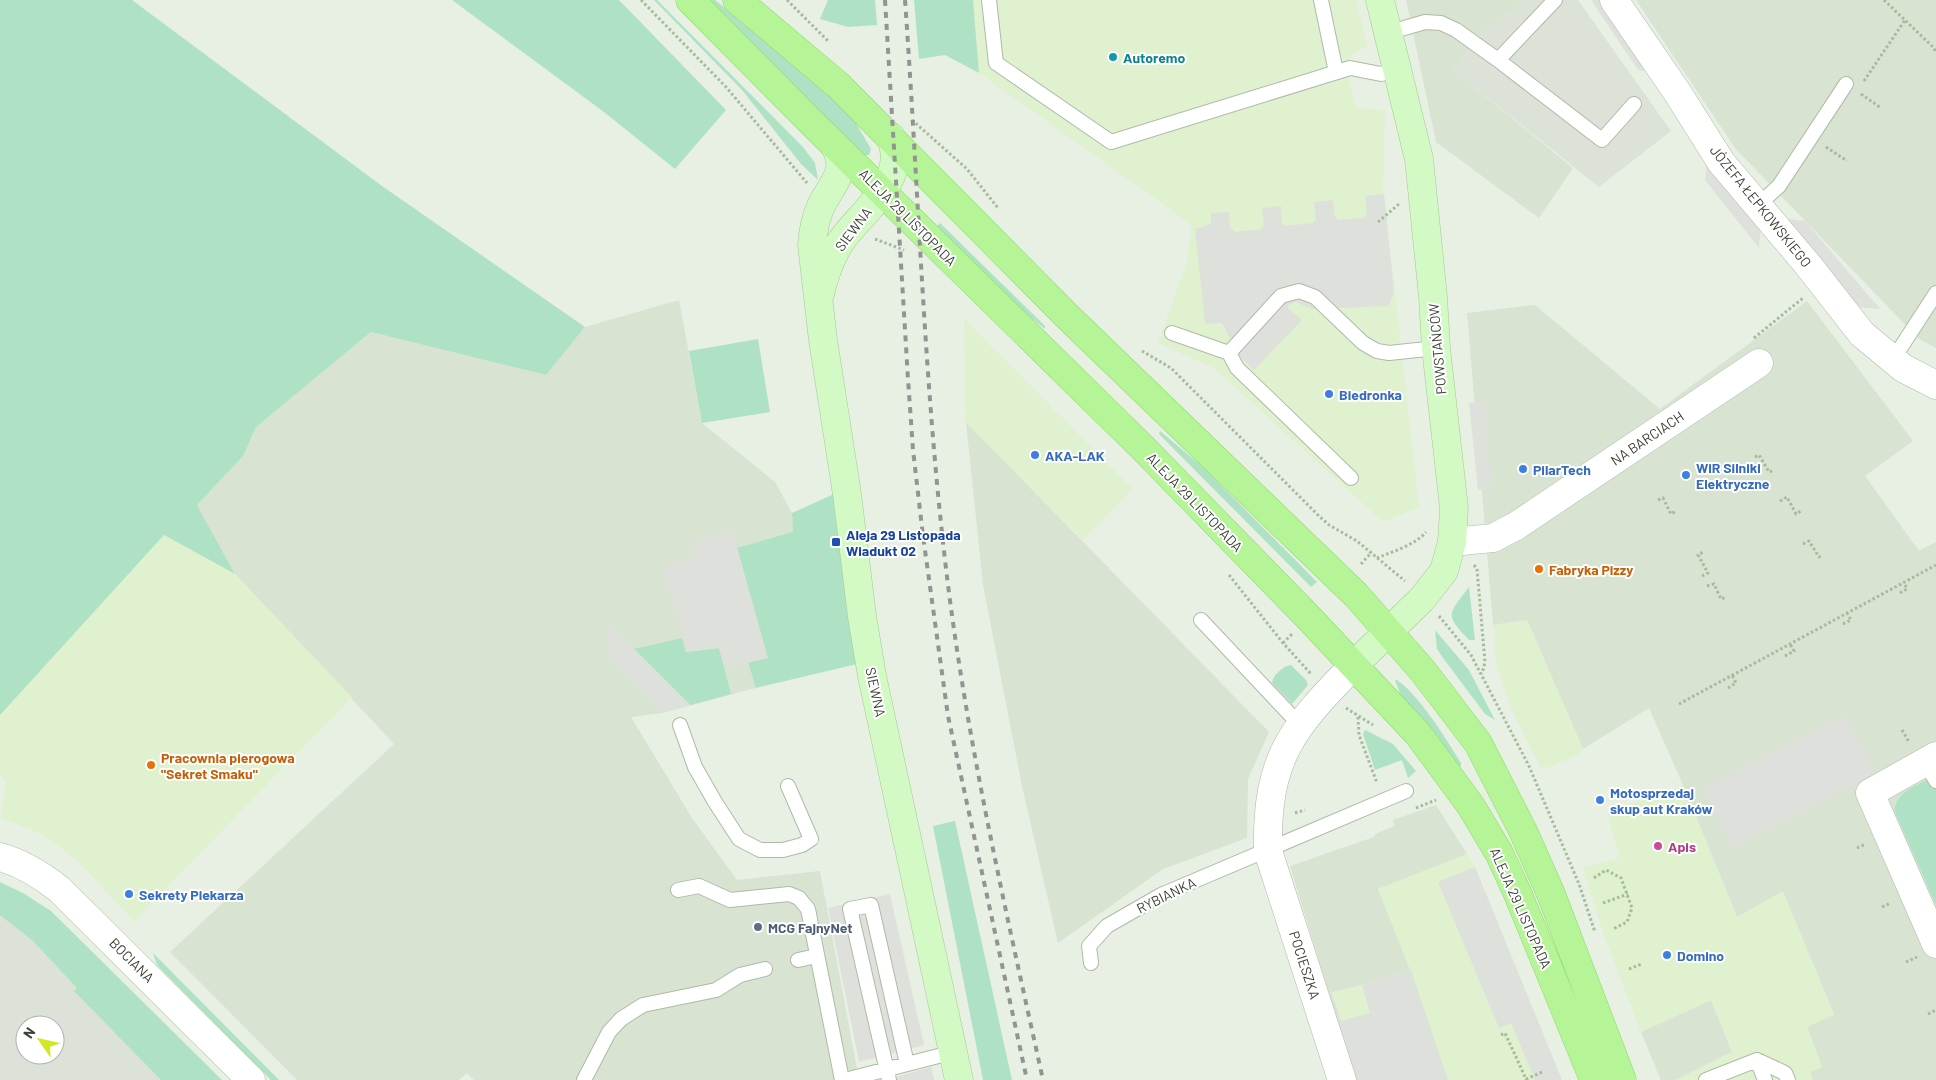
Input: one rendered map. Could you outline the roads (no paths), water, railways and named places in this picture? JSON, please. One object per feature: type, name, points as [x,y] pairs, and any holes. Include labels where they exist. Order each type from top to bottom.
[{"type":"main road","name":"ALEJA 29 LISTOPADA","points":[[690,0],[834,145],[839,183],[882,191],[1143,448],[1354,665],[1418,734],[1472,806],[1499,853],[1517,892],[1594,1080]]},
{"type":"main road","name":"ALEJA 29 LISTOPADA","points":[[737,0],[899,139],[933,180],[1068,316],[1356,595],[1390,631],[1449,703],[1478,744],[1496,778],[1551,894],[1622,1080]]},
{"type":"street","name":"POWSTAŃCÓW","points":[[1354,665],[1390,631],[1438,580],[1448,562],[1452,542],[1454,508],[1436,348],[1433,297],[1419,159],[1380,0]]},
{"type":"street","name":"JÓZEFA ŁEPKOWSKIEGO","points":[[1614,0],[1677,92],[1721,162],[1808,264],[1862,334],[1892,360],[1915,376],[1936,385]]},
{"type":"street","points":[[839,183],[872,163],[899,139]]},
{"type":"street","name":"SIEWNA","points":[[818,299],[832,257],[842,240],[891,178],[899,139]]},
{"type":"street","name":"SIEWNA","points":[[839,183],[816,218],[812,245],[823,340],[847,494],[862,616],[872,676],[959,1080]]},
{"type":"street","name":"NA BARCIACH","points":[[1452,542],[1493,538],[1516,526],[1759,363]]},
{"type":"street","points":[[1268,851],[1267,825],[1275,774],[1288,744],[1299,724],[1322,697],[1354,665]]},
{"type":"street","points":[[1927,761],[1870,792],[1936,944]]},
{"type":"street","name":"POCIESZKA","points":[[1268,851],[1342,1080]]},
{"type":"street","name":"BOCIANA","points":[[0,856],[23,865],[41,875],[59,889],[251,1080]]},
{"type":"lane","points":[[989,0],[996,62],[1111,142],[1350,68],[1381,74],[1396,69]]},
{"type":"lane","points":[[1321,0],[1336,72]]},
{"type":"lane","points":[[1498,60],[1555,0]]},
{"type":"lane","points":[[1387,33],[1425,22],[1441,23],[1456,30],[1602,140],[1634,104]]},
{"type":"lane","points":[[1758,205],[1779,186],[1812,137],[1851,88]]},
{"type":"lane","points":[[1229,353],[1282,296],[1299,292],[1315,297],[1362,343],[1377,351],[1390,353],[1436,348]]},
{"type":"lane","points":[[1892,360],[1936,294]]},
{"type":"lane","points":[[1172,334],[1229,353],[1237,368],[1351,478]]},
{"type":"lane","points":[[1201,620],[1299,724]]},
{"type":"lane","points":[[680,725],[695,767],[715,802],[740,839],[760,850],[783,850],[811,839],[788,786]]},
{"type":"lane","name":"RYBIANKA","points":[[1090,964],[1089,946],[1107,926],[1161,895],[1406,791]]},
{"type":"lane","points":[[678,890],[699,886],[730,900],[789,894],[799,898],[808,909],[844,1080],[888,1075],[907,1064],[954,1052]]},
{"type":"lane","points":[[888,1075],[850,909],[871,905],[907,1064]]},
{"type":"lane","points":[[798,960],[817,956]]},
{"type":"lane","points":[[584,1080],[609,1032],[621,1019],[643,1005],[716,990],[740,975],[764,969]]},
{"type":"lane","points":[[1757,1060],[1765,1080]]},
{"type":"lane","points":[[1706,1080],[1757,1060],[1785,1072],[1788,1080]]},
{"type":"railway","points":[[885,0],[913,450],[923,536],[948,716],[1027,1080]]},
{"type":"railway","points":[[905,0],[933,439],[948,585],[978,772],[1043,1080]]},
{"type":"place","name":"Autoremo","points":[[1113,57]]},
{"type":"place","name":"Biedronka","points":[[1329,394]]},
{"type":"place","name":"AKA-LAK","points":[[1035,455]]},
{"type":"place","name":"PilarTech","points":[[1523,469]]},
{"type":"place","name":"WiR Silniki Elektryczne","points":[[1686,475]]},
{"type":"place","name":"Aleja 29 Listopada Wiadukt 02","points":[[836,542]]},
{"type":"place","name":"Fabryka Pizzy","points":[[1539,569]]},
{"type":"place","name":"Pracownia pierogowa \"Sekret Smaku\"","points":[[151,765]]},
{"type":"place","name":"Motosprzedaj skup aut Kraków","points":[[1600,800]]},
{"type":"place","name":"Apis","points":[[1658,846]]},
{"type":"place","name":"Sekrety Piekarza","points":[[129,894]]},
{"type":"place","name":"MCG FajnyNet","points":[[758,927]]},
{"type":"place","name":"Domino","points":[[1667,955]]}]
